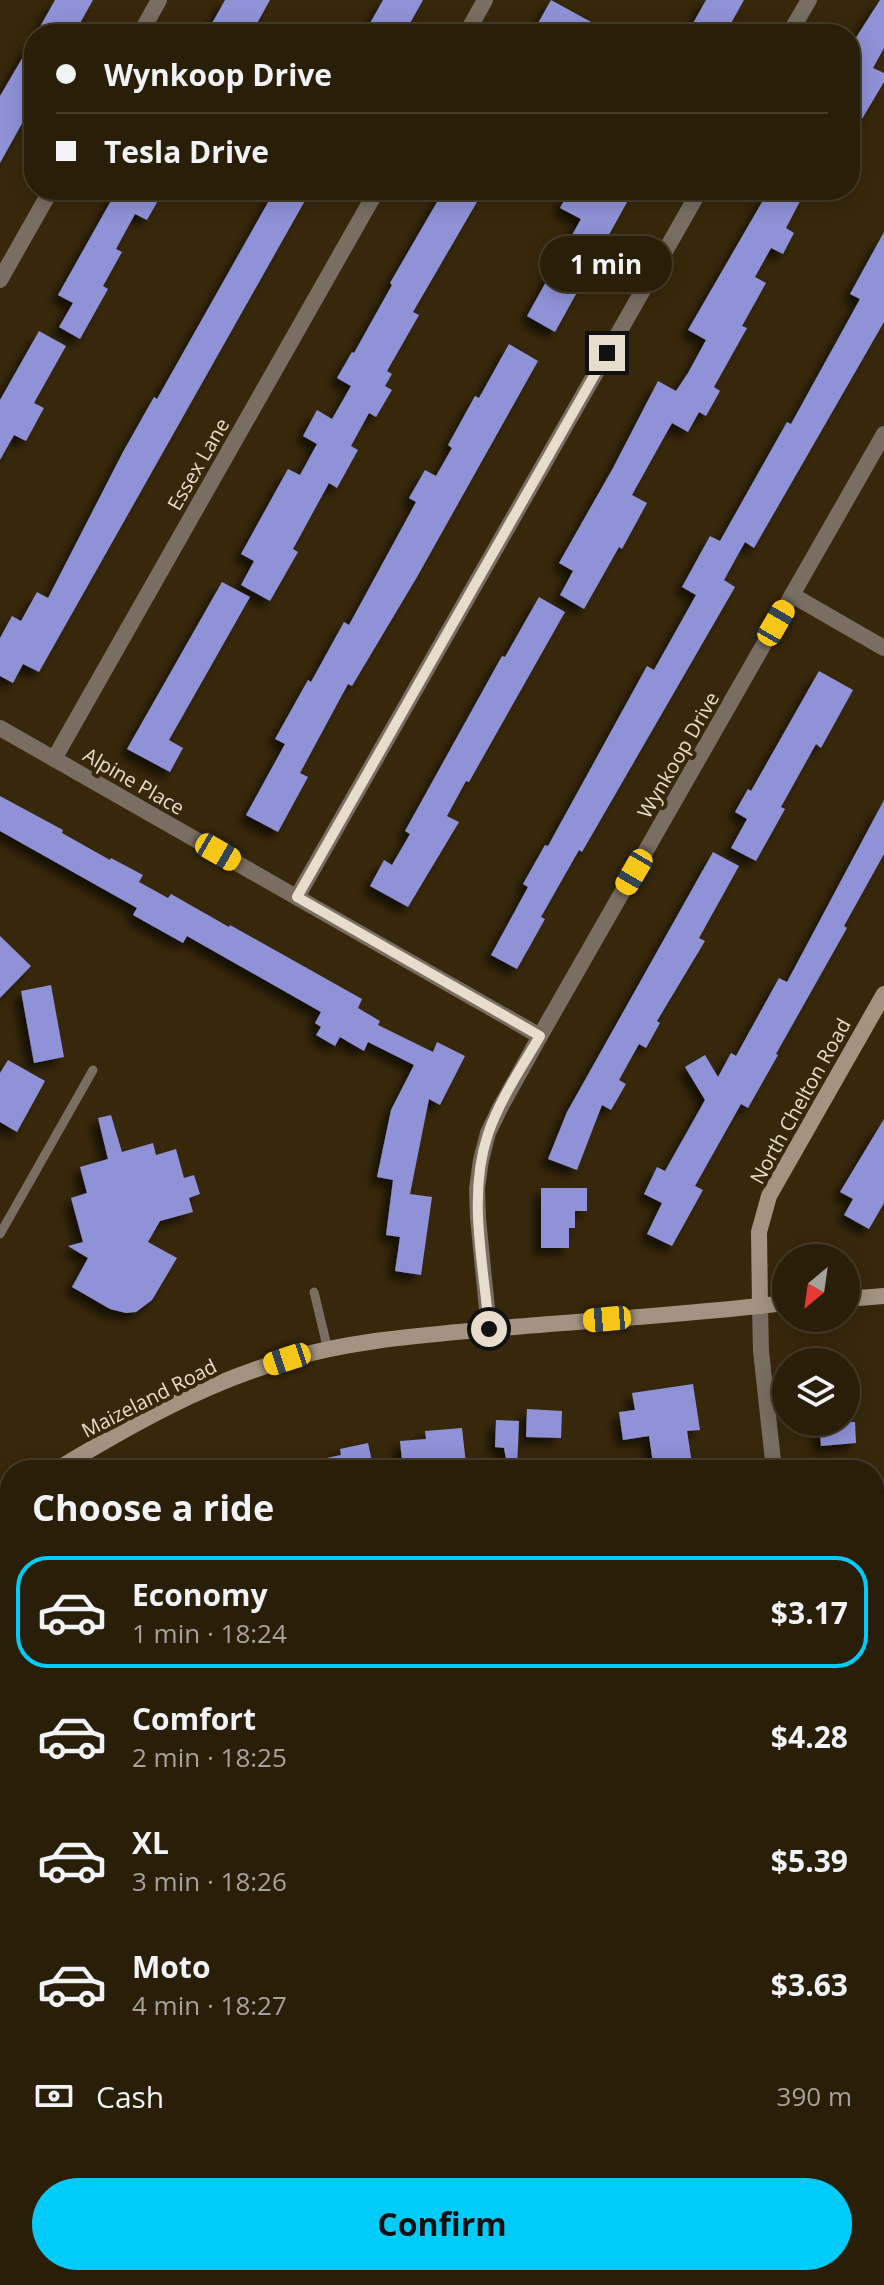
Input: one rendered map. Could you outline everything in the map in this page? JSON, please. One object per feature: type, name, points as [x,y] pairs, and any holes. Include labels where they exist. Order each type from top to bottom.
[{"type":"main road","name":"North Chelton Road","points":[[760,1306],[759,1232],[769,1196],[884,994]]},
{"type":"main road","points":[[860,1298],[884,1296]]},
{"type":"main road","name":"Maizeland Road","points":[[73,1460],[131,1426],[211,1386],[287,1359],[402,1337],[772,1305]]},
{"type":"street","points":[[146,24],[159,0]]},
{"type":"street","points":[[472,24],[485,0]]},
{"type":"street","points":[[795,24],[809,0]]},
{"type":"street","points":[[0,280],[45,200]]},
{"type":"street","name":"Essex Lane","points":[[54,759],[371,200]]},
{"type":"street","points":[[297,897],[694,200]]},
{"type":"street","name":"Wynkoop Drive","points":[[489,1329],[477,1189],[488,1133],[540,1036],[884,434]]},
{"type":"street","points":[[792,595],[884,648]]},
{"type":"street","name":"Alpine Place","points":[[0,728],[540,1036]]},
{"type":"street","name":"North Chelton Road","points":[[760,1306],[761,1351],[773,1460]]},
{"type":"lane","points":[[0,1234],[93,1070]]},
{"type":"lane","points":[[314,1292],[328,1350]]},
{"type":"building","points":[[55,0],[93,0],[80,24],[42,24]]},
{"type":"building","points":[[225,0],[270,0],[257,24],[212,24]]},
{"type":"building","points":[[383,0],[423,0],[410,24],[370,24]]},
{"type":"building","points":[[551,0],[595,24],[538,24]]},
{"type":"building","points":[[706,0],[744,0],[731,24],[693,24]]},
{"type":"building","points":[[880,0],[884,0],[884,48],[873,68],[884,73],[884,82],[860,122],[860,31]]},
{"type":"building","points":[[24,55],[24,120],[0,163],[0,96]]},
{"type":"building","points":[[111,200],[158,200],[147,220],[135,214],[116,249],[122,252],[103,286],[108,289],[80,339],[59,327],[73,303],[58,295]]},
{"type":"building","points":[[269,200],[305,200],[39,672],[23,664],[13,683],[0,676],[0,638],[12,616],[21,621],[37,592],[48,598],[123,452],[154,397],[157,399]]},
{"type":"building","points":[[438,200],[478,200],[413,312],[419,315],[387,371],[392,374],[385,386],[392,390],[376,417],[369,413],[351,446],[358,450],[337,488],[329,483],[293,549],[298,552],[270,601],[241,585],[254,561],[241,554],[288,469],[300,475],[317,444],[303,436],[317,410],[332,419],[351,386],[337,378],[392,285],[390,283]]},
{"type":"building","points":[[564,200],[628,200],[555,332],[527,316],[581,219],[560,208]]},
{"type":"building","points":[[763,200],[801,200],[786,228],[794,233],[783,254],[771,248],[755,277],[766,283],[742,326],[747,328],[714,387],[720,391],[706,416],[699,412],[688,432],[672,423],[632,495],[647,503],[584,609],[560,595],[573,571],[559,563],[658,381],[676,391],[688,373],[706,340],[688,330]]},
{"type":"building","points":[[884,232],[884,322],[754,548],[745,542],[724,580],[735,587],[582,852],[579,850],[541,917],[545,919],[517,969],[491,955],[528,887],[523,884],[545,845],[548,846],[647,666],[654,670],[696,595],[682,587],[710,536],[720,541],[787,422],[791,424],[860,299],[850,294]]},
{"type":"building","points":[[39,331],[66,346],[34,403],[44,408],[26,441],[14,435],[0,460],[0,400]]},
{"type":"building","points":[[509,344],[538,361],[417,577],[352,686],[348,684],[300,773],[308,777],[278,832],[246,815],[285,744],[275,739],[344,622],[349,625],[416,502],[409,498],[425,470],[436,476],[452,448],[448,445],[475,396],[479,398]]},
{"type":"building","points":[[222,582],[250,597],[169,740],[183,748],[170,772],[127,749]]},
{"type":"building","points":[[539,597],[565,612],[447,816],[459,822],[408,907],[370,886],[384,860],[392,865],[410,834],[405,831],[502,656],[505,657]]},
{"type":"building","points":[[819,671],[853,690],[821,748],[816,744],[756,861],[731,848],[747,819],[735,812],[748,789],[751,791]]},
{"type":"building","points":[[0,796],[110,860],[143,875],[139,882],[168,898],[171,894],[362,999],[358,1008],[380,1021],[378,1025],[433,1052],[437,1042],[465,1056],[440,1105],[429,1099],[410,1194],[432,1197],[421,1275],[395,1271],[400,1237],[386,1235],[393,1180],[377,1177],[391,1110],[414,1065],[368,1042],[364,1051],[340,1037],[335,1046],[316,1035],[321,1027],[315,1023],[321,1012],[187,936],[183,943],[133,915],[137,908],[0,831]]},
{"type":"building","points":[[884,800],[884,854],[778,1055],[748,1108],[741,1104],[695,1186],[703,1190],[672,1246],[647,1234],[662,1203],[644,1194],[657,1167],[665,1171],[705,1100],[685,1067],[705,1055],[718,1077],[731,1053],[736,1056],[779,978],[787,982]]},
{"type":"building","points":[[713,852],[739,866],[699,938],[705,941],[657,1021],[660,1023],[646,1048],[639,1044],[619,1080],[626,1084],[611,1110],[602,1105],[577,1170],[548,1159],[567,1112]]},
{"type":"building","points":[[0,936],[31,966],[0,998]]},
{"type":"building","points":[[51,985],[64,1057],[34,1063],[21,991]]},
{"type":"building","points":[[8,1060],[45,1081],[17,1132],[0,1122],[0,1073]]},
{"type":"building","points":[[111,1115],[122,1152],[153,1143],[156,1155],[176,1149],[184,1178],[194,1175],[200,1194],[189,1198],[193,1212],[160,1221],[148,1242],[177,1258],[152,1300],[136,1312],[110,1309],[72,1287],[88,1258],[68,1246],[83,1242],[71,1198],[87,1193],[80,1167],[108,1159],[98,1118]]},
{"type":"building","points":[[884,1119],[884,1203],[869,1229],[844,1215],[853,1199],[840,1192]]},
{"type":"building","points":[[541,1188],[587,1188],[587,1211],[575,1211],[575,1228],[569,1228],[569,1248],[541,1248]]},
{"type":"building","points":[[693,1384],[700,1430],[687,1431],[691,1460],[653,1460],[649,1436],[623,1440],[619,1412],[635,1410],[632,1393]]},
{"type":"building","points":[[527,1409],[562,1411],[561,1438],[526,1437]]},
{"type":"building","points":[[496,1420],[519,1421],[517,1460],[506,1460],[504,1448],[495,1447]]},
{"type":"building","points":[[462,1428],[466,1460],[402,1460],[400,1441],[426,1439],[425,1431]]},
{"type":"building","points":[[820,1436],[856,1436],[856,1443],[821,1446]]},
{"type":"building","points":[[368,1443],[372,1460],[317,1460],[341,1455],[340,1449]]},
{"type":"route","points":[[489,1329],[478,1218],[477,1189],[481,1160],[488,1133],[540,1036],[297,897],[607,353]]}]
